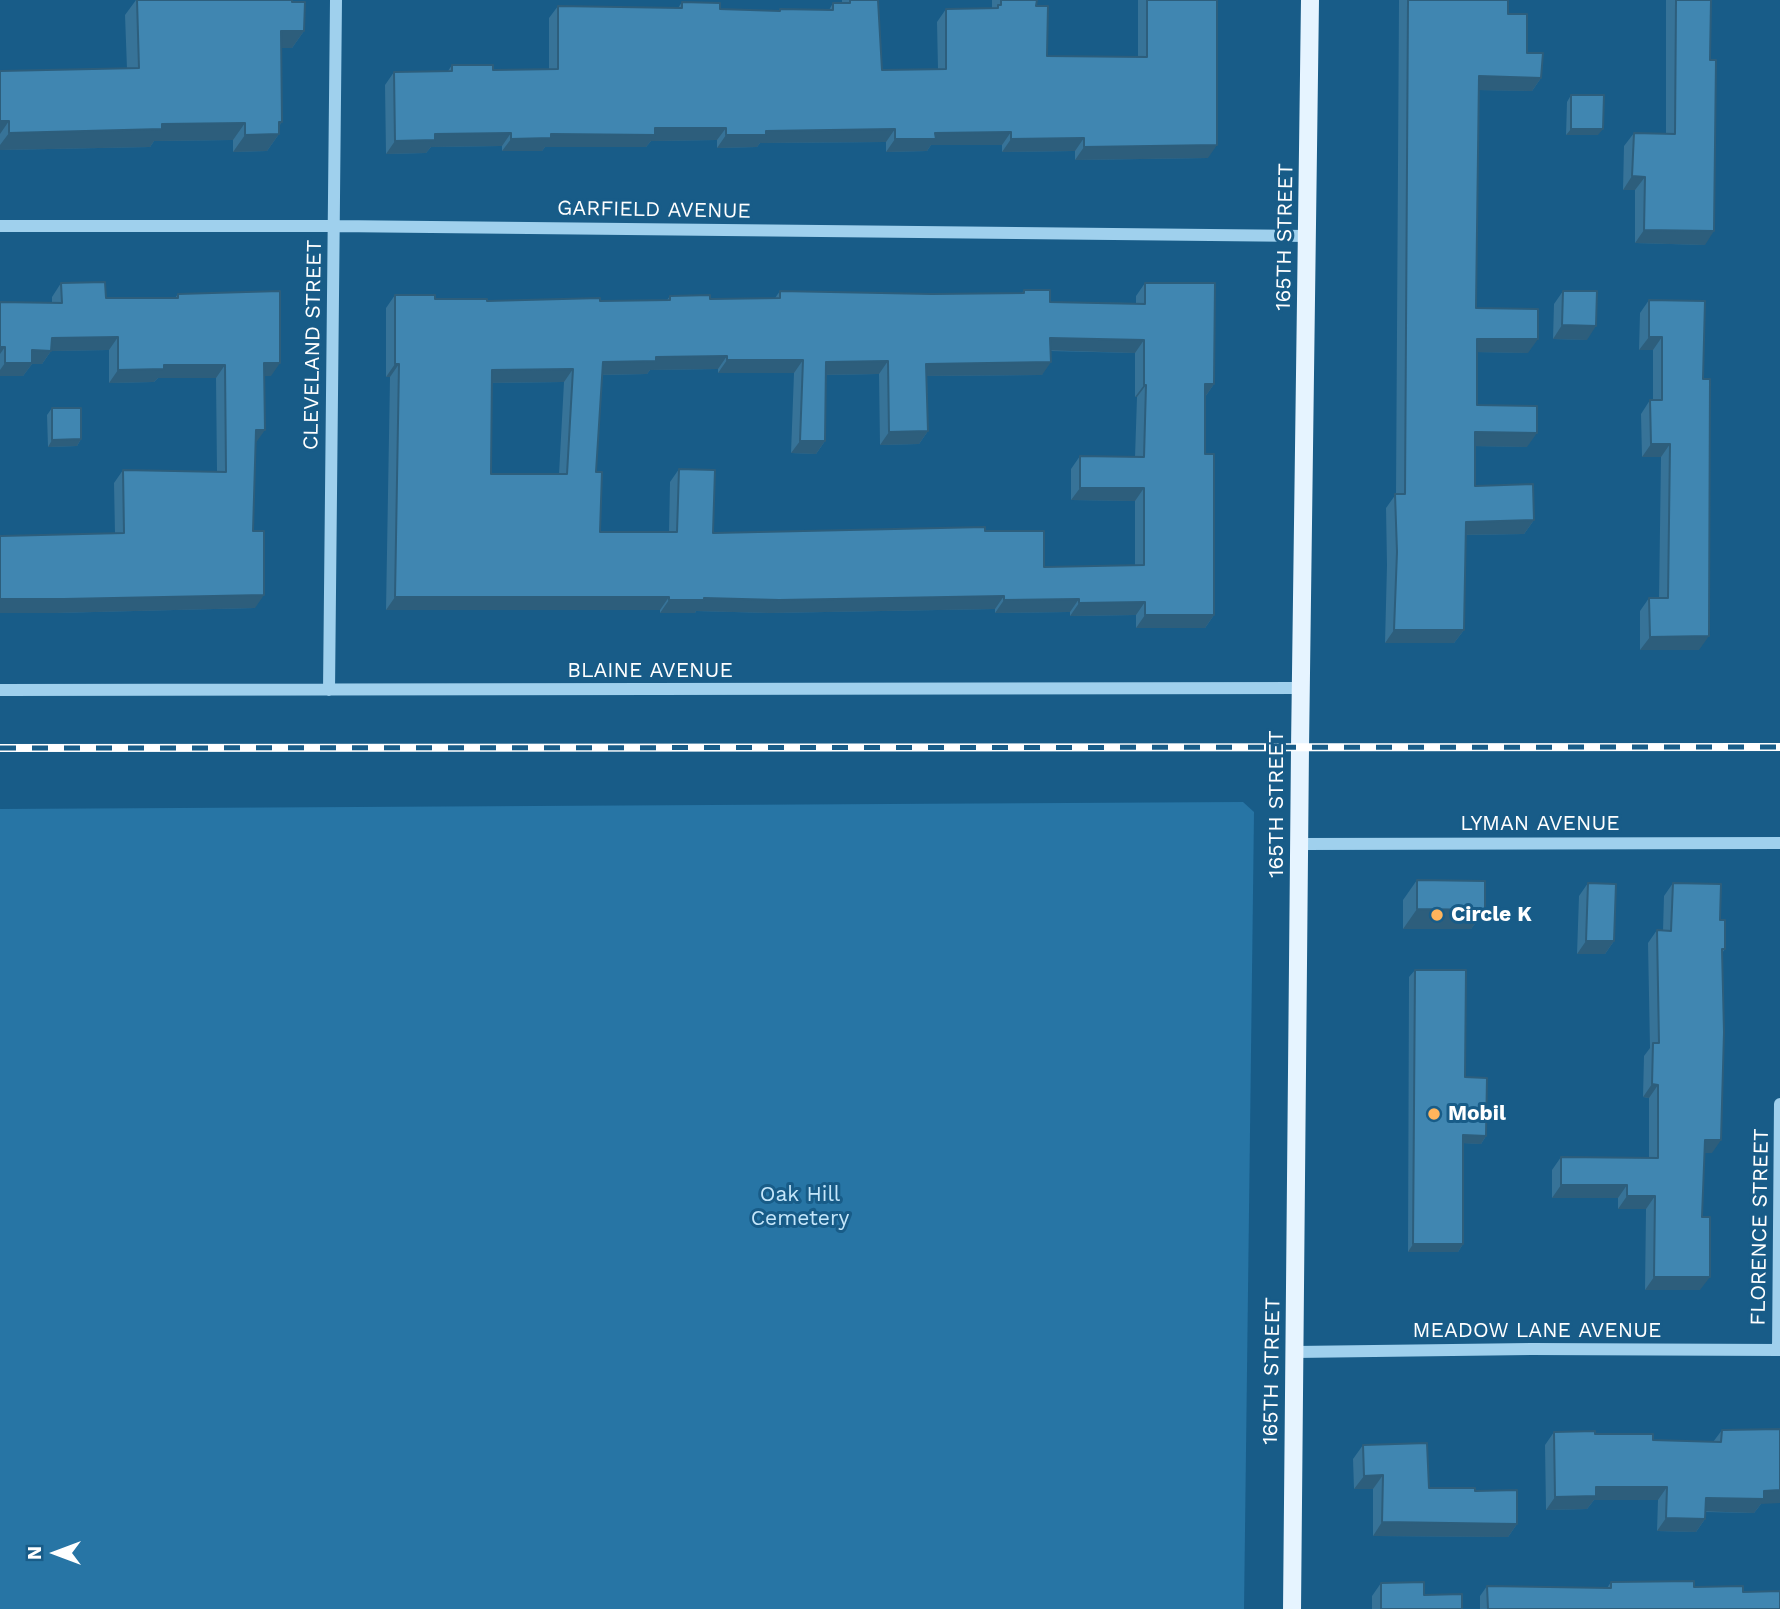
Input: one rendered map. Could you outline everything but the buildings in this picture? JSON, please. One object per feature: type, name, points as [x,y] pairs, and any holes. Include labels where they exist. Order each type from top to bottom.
[{"type":"main road","name":"165TH STREET","points":[[1292,1609],[1310,0]]},
{"type":"street","name":"CLEVELAND STREET","points":[[329,690],[336,0]]},
{"type":"street","name":"GARFIELD AVENUE","points":[[0,226],[334,226],[1308,236]]},
{"type":"street","name":"BLAINE AVENUE","points":[[0,690],[1301,688]]},
{"type":"street","name":"LYMAN AVENUE","points":[[1299,844],[1780,843]]},
{"type":"street","name":"FLORENCE STREET","points":[[1779,1350],[1780,1104]]},
{"type":"street","name":"MEADOW LANE AVENUE","points":[[1295,1352],[1779,1350]]},
{"type":"green space","name":"Oak Hill Cemetery","points":[[1243,802],[1254,812],[1244,1609],[0,1609],[0,809]]},
{"type":"railway","points":[[0,748],[1780,747]]},
{"type":"place","name":"Circle K","points":[[1437,915]]},
{"type":"place","name":"Mobil","points":[[1434,1114]]}]
